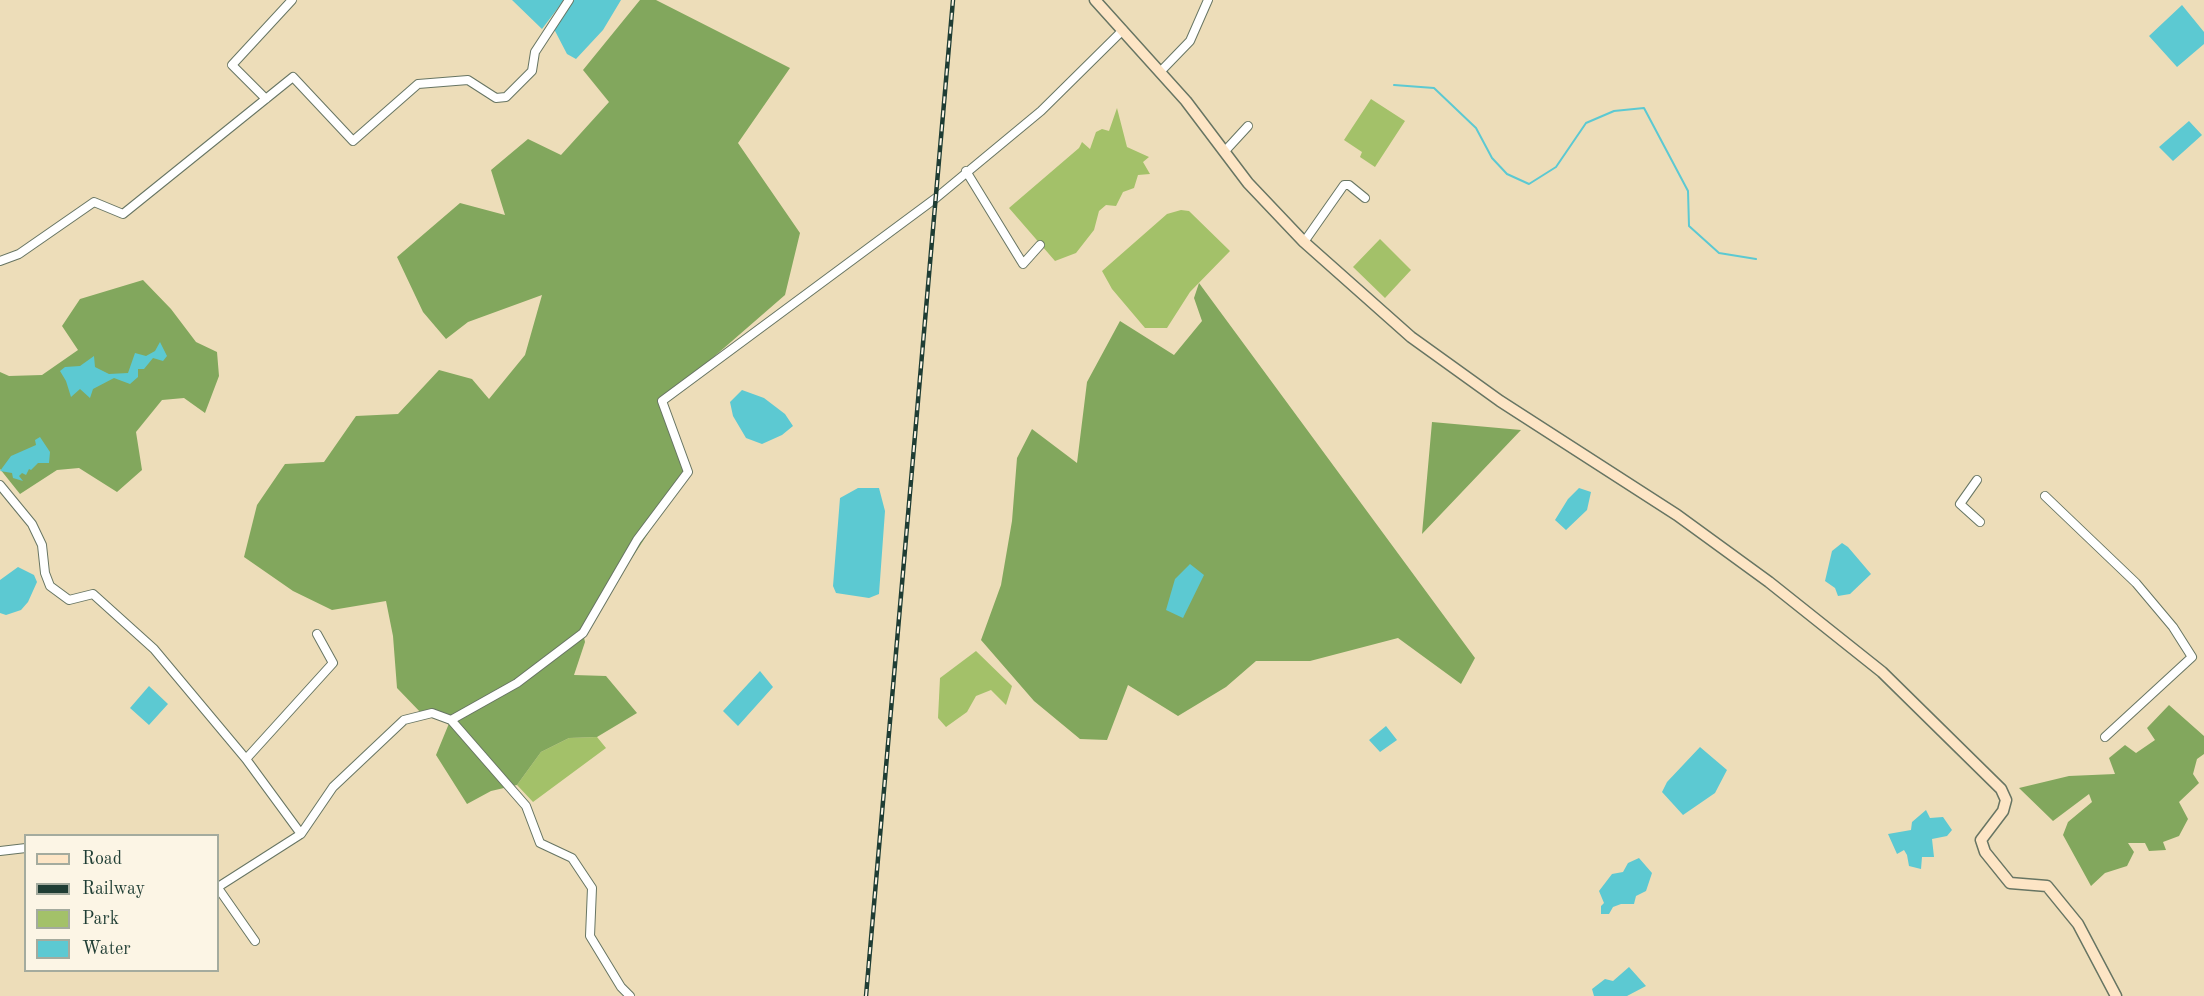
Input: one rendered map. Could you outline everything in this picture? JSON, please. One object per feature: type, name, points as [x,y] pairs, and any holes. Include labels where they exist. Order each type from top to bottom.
[{"type":"main road","points":[[1095,0],[1160,72],[1225,151],[1248,183],[1304,242],[1411,337],[1500,401],[1677,515],[1769,582],[1882,672],[2001,789],[2006,800],[2003,811],[1981,840],[1985,852],[2010,883],[2047,886],[2078,924],[2116,996]]},
{"type":"street","points":[[266,99],[232,65],[292,0]]},
{"type":"street","points":[[0,261],[19,254],[94,202],[123,214],[293,77],[353,141],[417,84],[468,80],[501,99],[532,71],[535,52],[569,0]]},
{"type":"street","points":[[1160,72],[1190,41],[1208,0]]},
{"type":"street","points":[[451,720],[517,683],[583,633],[637,540],[688,472],[663,401],[936,198],[1041,111],[1123,30]]},
{"type":"street","points":[[1225,151],[1248,126]]},
{"type":"street","points":[[966,171],[1023,264],[1041,244]]},
{"type":"street","points":[[1304,242],[1344,185],[1349,185],[1365,198]]},
{"type":"street","points":[[1977,480],[1960,504],[1980,522]]},
{"type":"street","points":[[0,486],[32,524],[42,545],[45,573],[50,586],[69,600],[89,594],[98,598],[174,671],[246,759],[301,834]]},
{"type":"street","points":[[2045,496],[2136,583],[2173,627],[2192,657],[2105,737]]},
{"type":"street","points":[[246,759],[333,663],[317,634]]},
{"type":"street","points":[[219,886],[301,834],[333,787],[404,720],[432,713],[451,720],[526,806],[540,843],[572,858],[592,888],[590,936],[621,987],[630,996]]},
{"type":"street","points":[[0,851],[24,848]]},
{"type":"street","points":[[219,888],[255,941]]},
{"type":"green space","points":[[640,0],[656,0],[790,68],[738,143],[800,233],[785,295],[663,401],[688,472],[583,633],[585,642],[574,675],[606,676],[637,713],[597,737],[569,738],[541,752],[517,785],[491,791],[467,804],[436,755],[450,721],[423,715],[397,688],[393,636],[386,601],[332,610],[293,591],[244,557],[257,505],[285,464],[324,462],[356,416],[398,414],[439,370],[472,379],[489,399],[525,355],[542,295],[468,322],[446,339],[423,312],[397,257],[460,203],[505,215],[491,170],[528,139],[561,155],[609,102],[583,70]]},
{"type":"green space","points":[[1371,99],[1405,121],[1375,167],[1360,157],[1362,152],[1344,140]]},
{"type":"green space","points":[[1117,108],[1127,147],[1149,157],[1143,162],[1150,174],[1138,175],[1134,188],[1123,192],[1116,206],[1106,205],[1099,211],[1094,230],[1076,253],[1055,261],[1009,208],[1079,148],[1082,142],[1090,149],[1096,132],[1102,129],[1109,131]]},
{"type":"green space","points":[[1181,210],[1189,211],[1230,251],[1190,292],[1167,328],[1145,328],[1112,289],[1102,271],[1167,214]]},
{"type":"green space","points":[[1380,239],[1411,270],[1385,298],[1353,267]]},
{"type":"green space","points":[[143,280],[171,309],[196,342],[217,352],[219,376],[205,413],[184,398],[162,400],[136,432],[142,470],[117,492],[79,468],[57,470],[20,494],[0,469],[0,372],[9,376],[42,375],[78,350],[62,326],[80,299]]},
{"type":"green space","points":[[1199,283],[1475,658],[1461,684],[1398,638],[1310,661],[1256,661],[1226,687],[1178,716],[1128,685],[1107,740],[1080,739],[1034,701],[981,640],[1001,585],[1012,521],[1017,458],[1032,429],[1077,463],[1087,382],[1120,321],[1174,355],[1202,321],[1194,298]]},
{"type":"green space","points":[[1432,422],[1521,430],[1422,534]]},
{"type":"green space","points":[[976,651],[1012,686],[1006,705],[991,690],[976,696],[967,712],[946,727],[938,718],[940,678]]},
{"type":"green space","points":[[2169,705],[2204,736],[2204,754],[2197,759],[2193,774],[2199,783],[2179,802],[2188,819],[2179,836],[2163,842],[2166,850],[2149,851],[2145,843],[2128,843],[2134,852],[2127,866],[2105,873],[2091,886],[2063,835],[2068,822],[2092,802],[2089,794],[2053,821],[2019,788],[2069,776],[2115,774],[2109,758],[2125,745],[2136,753],[2155,740],[2147,728]]},
{"type":"green space","points":[[597,737],[606,748],[533,802],[517,785],[541,752],[569,738]]},
{"type":"water","points":[[512,0],[564,0],[542,29]]},
{"type":"water","points":[[574,0],[621,0],[603,30],[576,59],[567,54],[554,29]]},
{"type":"water","points":[[2182,5],[2204,32],[2204,44],[2177,67],[2149,36]]},
{"type":"water","points":[[2189,121],[2202,135],[2173,161],[2159,147]]},
{"type":"water","points":[[160,342],[167,356],[163,361],[153,358],[144,369],[138,369],[138,377],[130,384],[114,378],[93,389],[90,398],[80,389],[71,397],[60,371],[65,367],[80,366],[94,356],[95,367],[109,374],[128,373],[135,353],[146,356],[155,351]]},
{"type":"water","points":[[742,390],[764,398],[785,414],[793,426],[782,435],[762,444],[746,438],[733,416],[730,402]]},
{"type":"water","points":[[40,437],[50,452],[49,463],[38,463],[31,470],[29,469],[26,475],[22,473],[19,476],[23,481],[13,478],[12,473],[0,471],[11,456],[36,445],[35,440]]},
{"type":"water","points":[[858,488],[879,488],[885,511],[879,594],[869,598],[836,593],[833,586],[840,498]]},
{"type":"water","points":[[1579,488],[1591,492],[1587,510],[1566,530],[1555,520],[1568,499]]},
{"type":"water","points":[[1842,543],[1871,574],[1850,594],[1838,596],[1835,588],[1825,581],[1832,551]]},
{"type":"water","points":[[1190,564],[1204,575],[1183,618],[1166,610],[1175,579]]},
{"type":"water","points":[[18,567],[34,575],[37,582],[28,602],[21,610],[6,615],[0,613],[0,580]]},
{"type":"water","points":[[760,671],[773,687],[738,726],[723,711]]},
{"type":"water","points":[[149,686],[168,704],[149,725],[130,708]]},
{"type":"water","points":[[1386,726],[1397,740],[1380,752],[1369,740]]},
{"type":"water","points":[[1700,747],[1727,770],[1715,793],[1683,815],[1662,792],[1667,782]]},
{"type":"water","points":[[1926,810],[1930,818],[1943,817],[1952,830],[1947,836],[1932,839],[1934,857],[1922,857],[1921,869],[1909,866],[1904,850],[1897,854],[1888,834],[1911,830],[1912,822]]},
{"type":"water","points":[[1639,858],[1652,873],[1646,891],[1636,896],[1634,904],[1621,904],[1613,907],[1609,914],[1601,914],[1601,906],[1604,903],[1599,891],[1612,874],[1623,872],[1628,863]]},
{"type":"water","points":[[1629,967],[1646,986],[1627,996],[1594,996],[1592,989],[1605,979],[1613,981]]},
{"type":"waterway","points":[[1394,85],[1434,88],[1476,128],[1492,158],[1507,174],[1529,184],[1556,167],[1586,123],[1614,111],[1644,108],[1688,191],[1689,226],[1719,253],[1756,259]]},
{"type":"railway","points":[[866,996],[953,0]]}]
